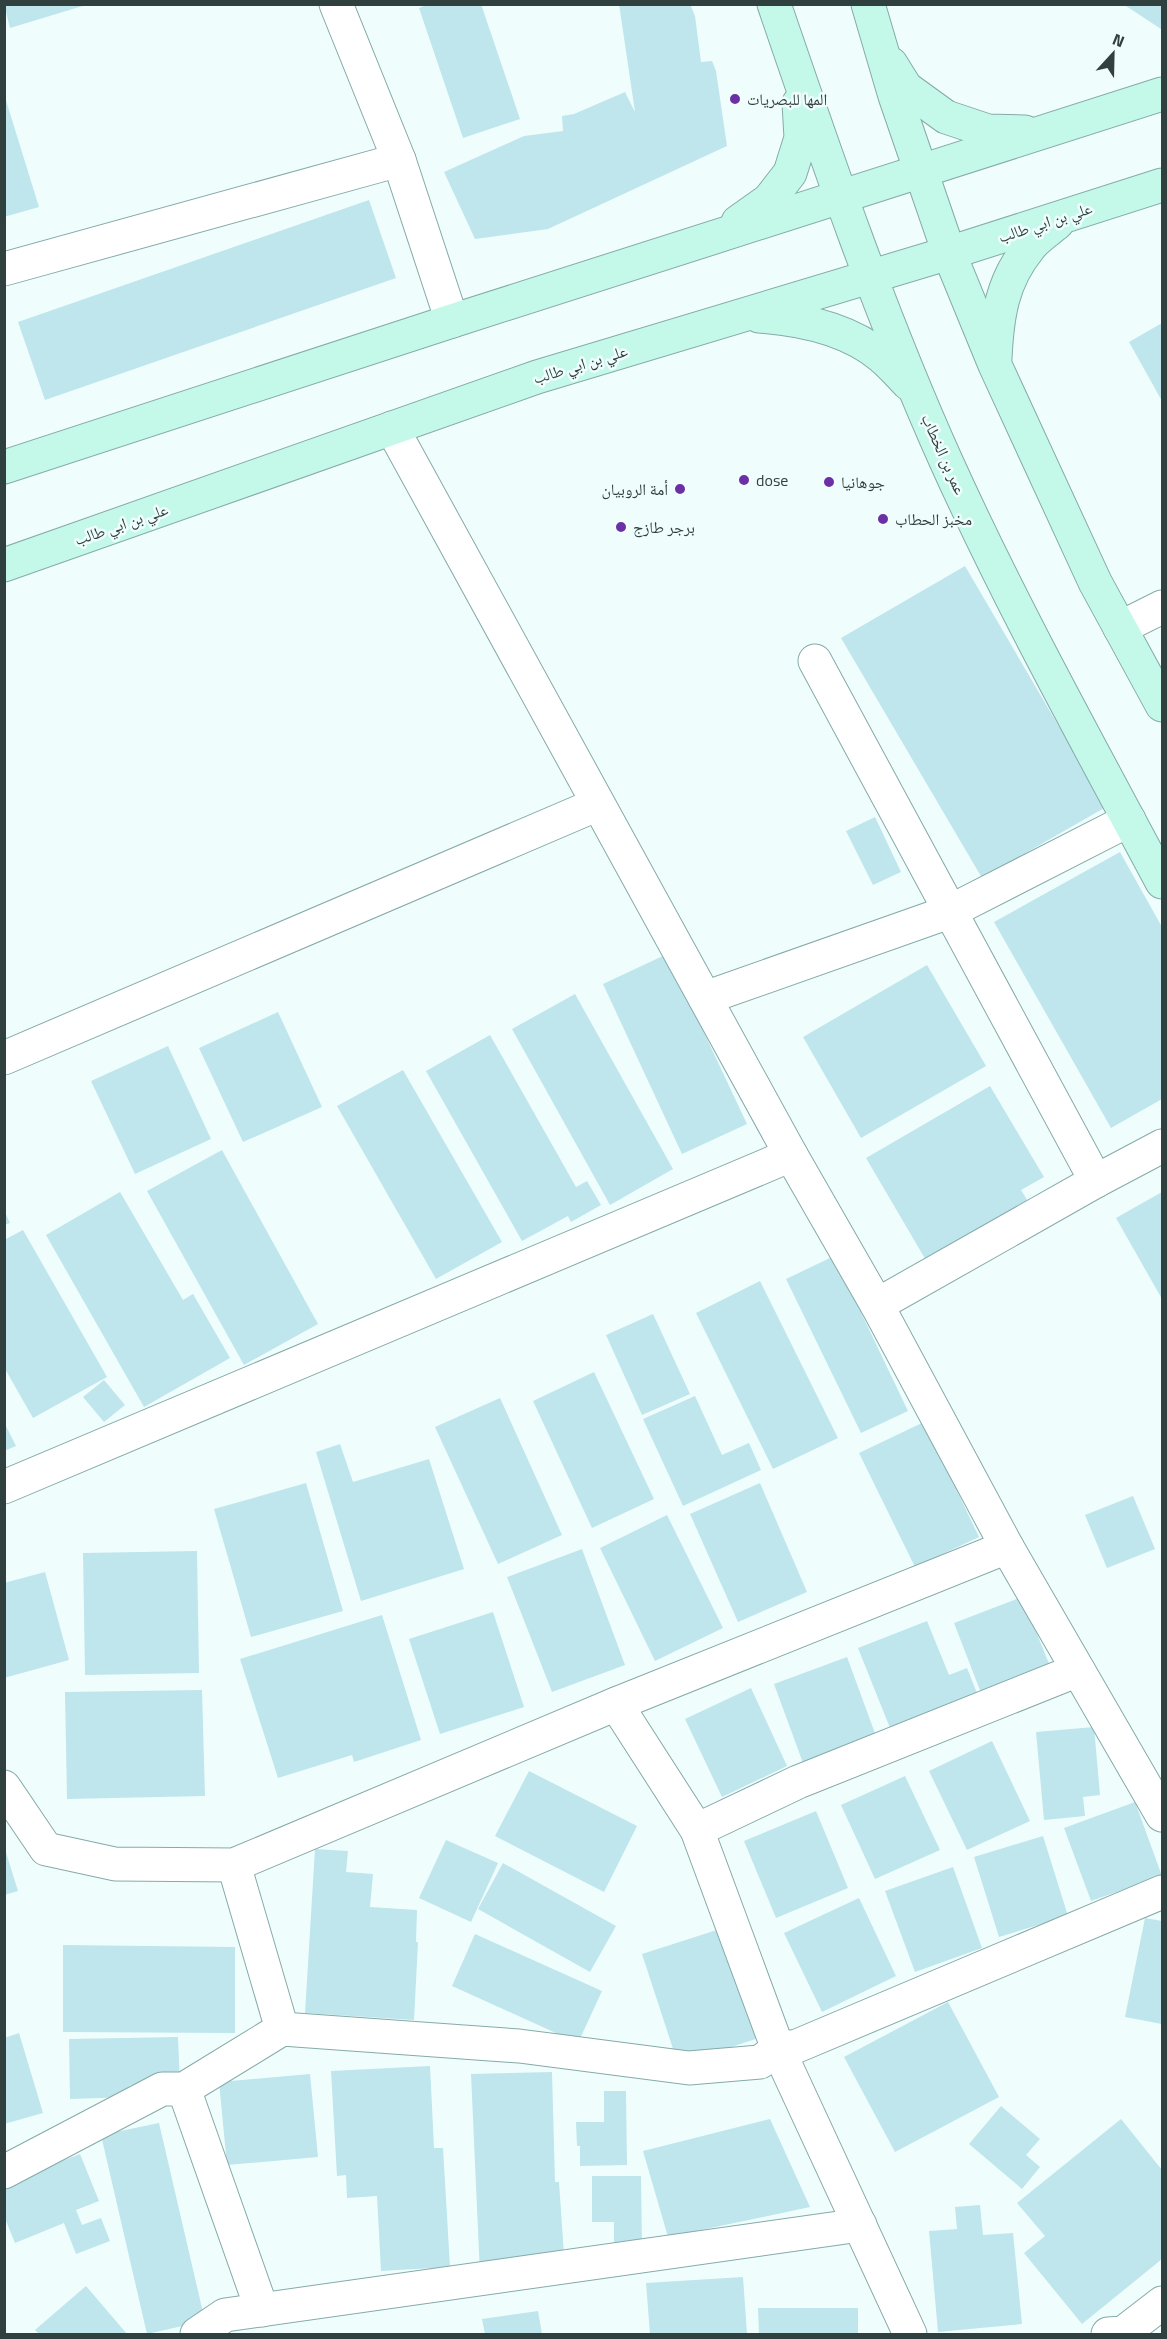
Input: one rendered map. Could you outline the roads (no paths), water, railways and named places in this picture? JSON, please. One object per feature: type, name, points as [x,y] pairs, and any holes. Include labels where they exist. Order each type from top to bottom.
[{"type":"main road","name":"عمر بن الخطاب","points":[[774,4],[869,277],[946,461],[1025,624],[1162,882]]},
{"type":"main road","points":[[868,4],[949,253],[995,366],[1095,582],[1162,705]]},
{"type":"main road","points":[[880,45],[906,88],[946,117],[988,130],[1042,133]]},
{"type":"main road","points":[[718,237],[769,200],[790,173],[801,138],[798,74]]},
{"type":"main road","points":[[4,467],[1162,94]]},
{"type":"main road","name":"علي بن ابي طالب","points":[[4,565],[537,377],[949,253],[1162,185]]},
{"type":"main road","points":[[995,366],[997,320],[1008,280],[1030,246],[1066,216]]},
{"type":"main road","points":[[742,315],[794,319],[841,333],[881,356],[918,394]]},
{"type":"street","points":[[336,4],[399,160],[452,321]]},
{"type":"street","points":[[4,269],[399,160]]},
{"type":"street","points":[[392,428],[791,1155],[877,1305],[1007,1547],[1162,1815]]},
{"type":"street","points":[[1120,628],[1162,607]]},
{"type":"street","points":[[815,661],[1096,1181]]},
{"type":"street","points":[[4,1058],[598,804]]},
{"type":"street","points":[[705,998],[949,912],[1129,820]]},
{"type":"street","points":[[877,1305],[1162,1146]]},
{"type":"street","points":[[4,1486],[791,1155]]},
{"type":"street","points":[[4,1787],[46,1849],[115,1864],[234,1865],[616,1704],[1007,1547]]},
{"type":"street","points":[[697,1830],[798,1782],[1078,1670]]},
{"type":"street","points":[[616,1704],[697,1830],[778,2049],[910,2334]]},
{"type":"street","points":[[234,1865],[282,2029]]},
{"type":"street","points":[[4,2172],[162,2089],[184,2089],[282,2029],[519,2046],[689,2068],[760,2062],[778,2049],[797,2046],[1162,1892]]},
{"type":"street","points":[[184,2089],[262,2310]]},
{"type":"street","points":[[197,2334],[225,2315],[861,2225]]},
{"type":"street","points":[[1118,2334],[1162,2303]]},
{"type":"place","name":"المها للبصريات","points":[[735,99]]},
{"type":"place","name":"dose","points":[[744,480]]},
{"type":"place","name":"جوهانيا","points":[[829,482]]},
{"type":"place","name":"أمة الروبيان","points":[[680,489]]},
{"type":"place","name":"مخبز الحطاب","points":[[883,519]]},
{"type":"place","name":"برجر طازج","points":[[621,527]]}]
